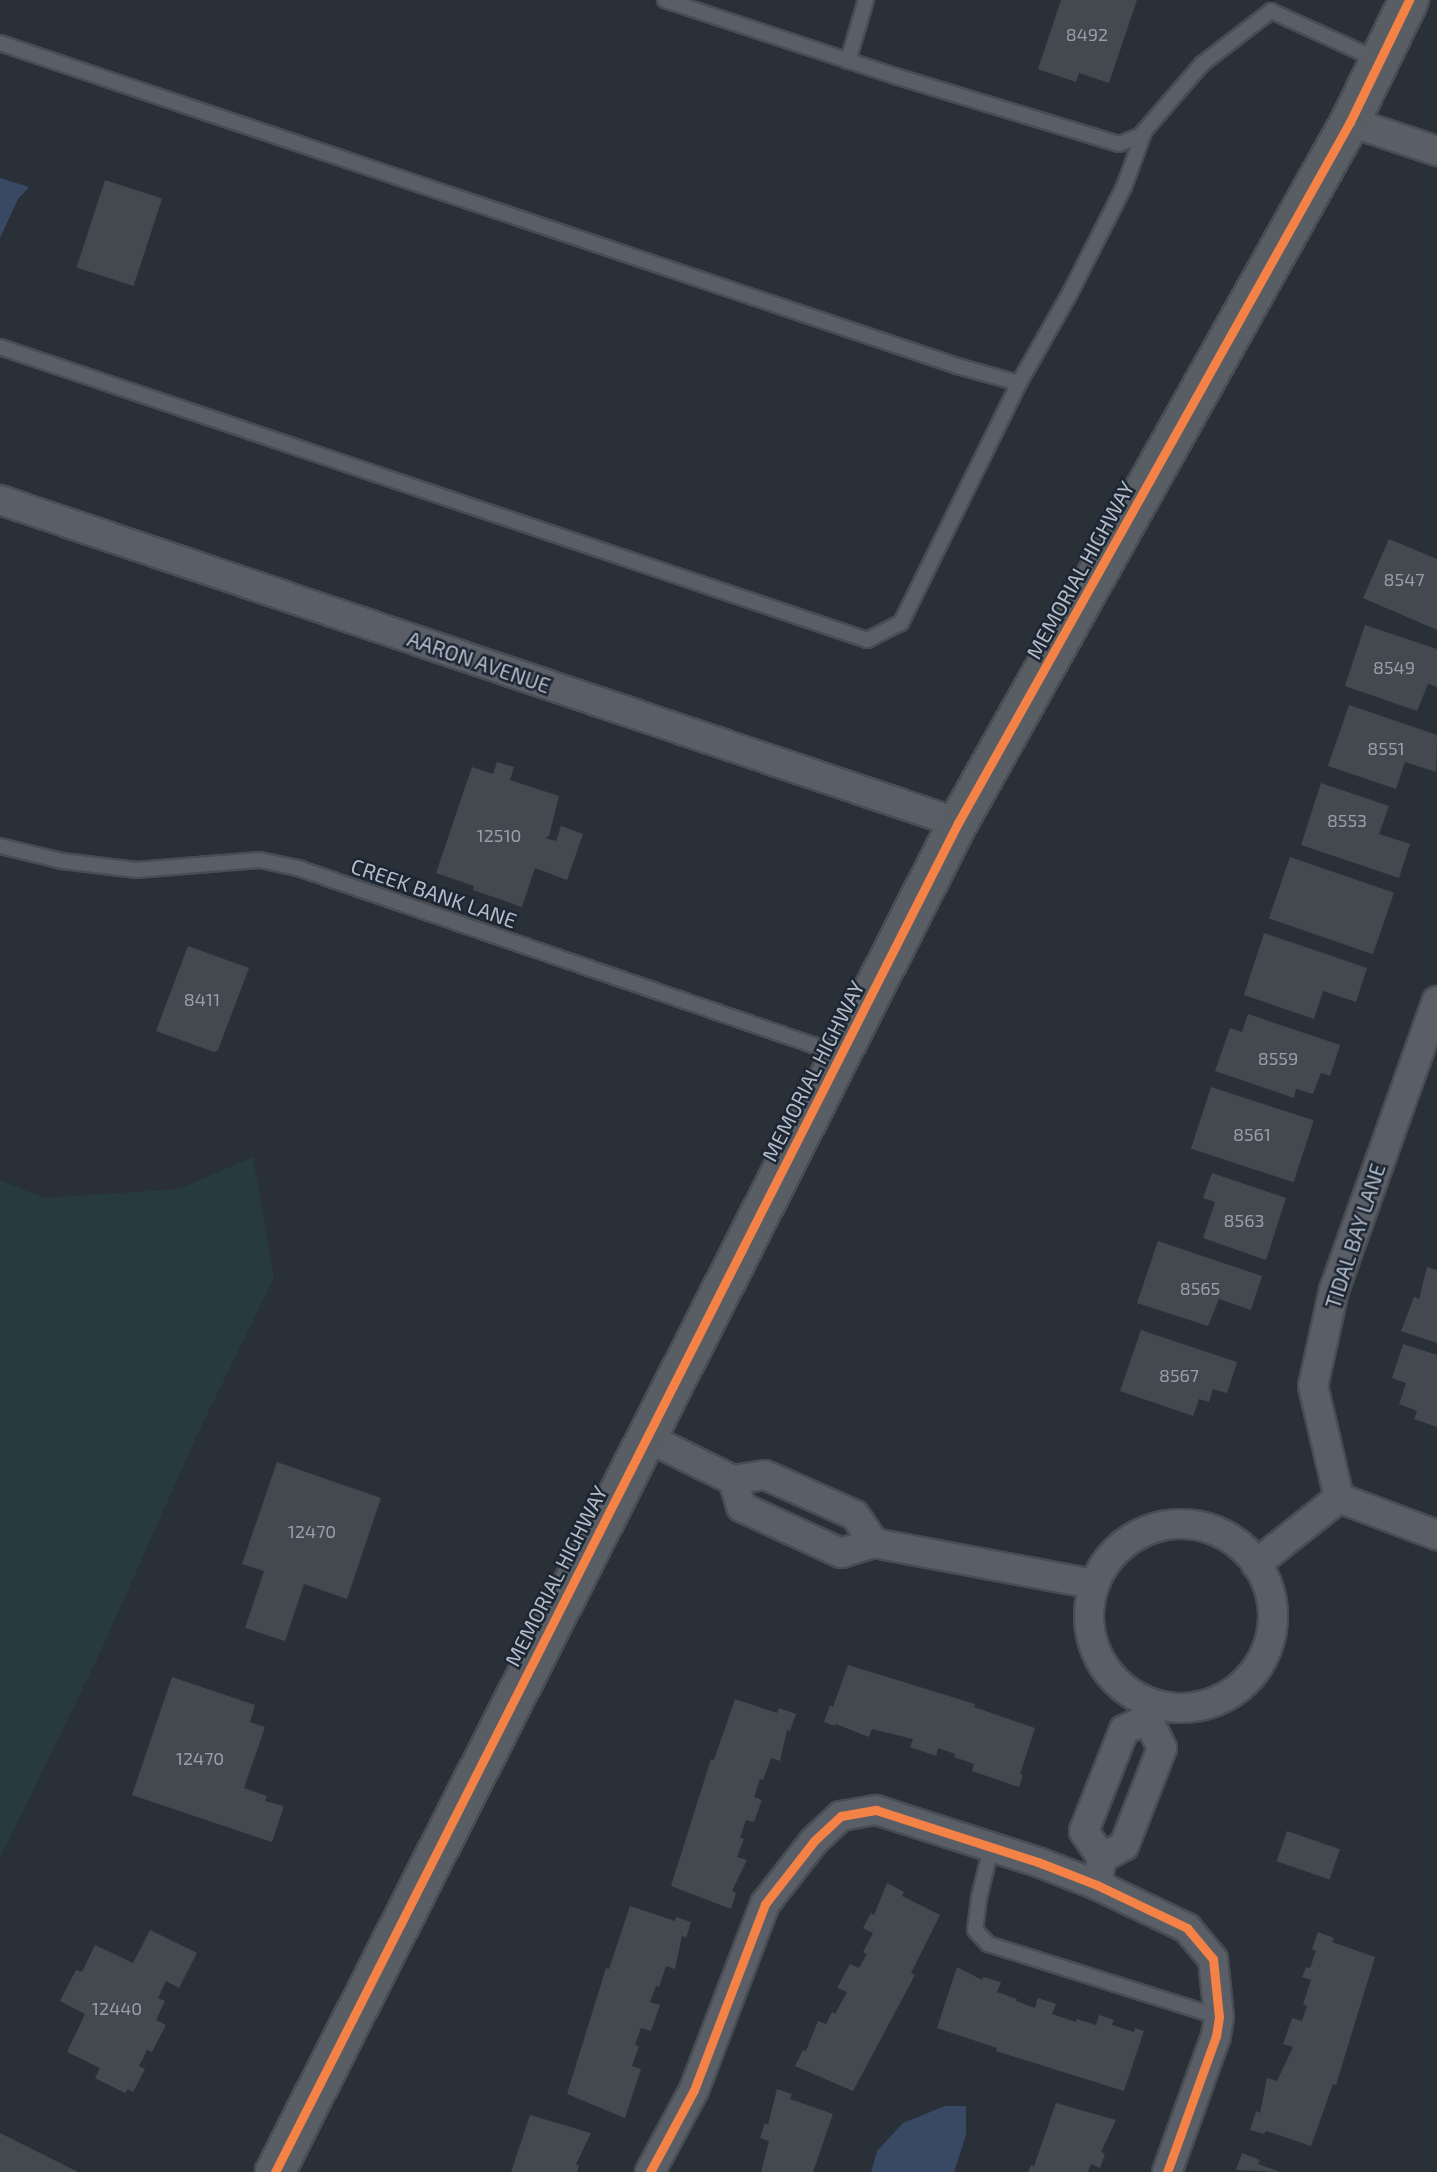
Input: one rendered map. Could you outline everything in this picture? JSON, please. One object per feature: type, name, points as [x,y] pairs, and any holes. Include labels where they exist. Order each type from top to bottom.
[{"type":"street","name":"MEMORIAL HIGHWAY","points":[[275,2172],[958,823],[1350,122],[1409,0]]},
{"type":"street","points":[[1350,122],[1437,151]]},
{"type":"street","name":"AARON AVENUE","points":[[0,500],[958,823]]},
{"type":"street","name":"TIDAL BAY LANE","points":[[1339,1498],[1313,1386],[1334,1290],[1437,1001]]},
{"type":"street","points":[[646,1437],[733,1480],[765,1475],[855,1515],[874,1543]]},
{"type":"street","points":[[733,1480],[741,1507],[841,1553],[874,1543],[1094,1584]]},
{"type":"street","points":[[1256,1564],[1339,1498],[1437,1535]]},
{"type":"street","points":[[1099,1872],[1084,1831],[1124,1730],[1151,1712],[1212,1703],[1238,1688],[1259,1666],[1271,1637],[1273,1606],[1265,1576],[1247,1550],[1223,1532],[1192,1523],[1161,1525],[1132,1536],[1109,1557],[1094,1584],[1088,1614],[1092,1643],[1105,1670],[1151,1712],[1162,1748],[1124,1846],[1099,1872]]},
{"type":"street","points":[[650,2172],[694,2090],[765,1903],[814,1842],[841,1816],[876,1810],[991,1848],[1099,1872],[1187,1928],[1213,1959],[1219,2017],[1216,2036],[1167,2172]]},
{"type":"lane","points":[[665,0],[848,61],[1119,144],[1144,132]]},
{"type":"lane","points":[[848,61],[866,0]]},
{"type":"lane","points":[[0,347],[867,640],[901,623],[1019,383],[1069,295],[1118,199],[1144,132],[1202,64],[1268,6],[1380,61]]},
{"type":"lane","points":[[0,43],[944,362],[1019,383]]},
{"type":"lane","name":"CREEK BANK LANE","points":[[0,846],[62,861],[136,870],[260,860],[298,868],[842,1055]]},
{"type":"lane","points":[[991,1848],[979,1898],[975,1930],[988,1944],[1219,2017]]},
{"type":"green space","points":[[253,1157],[274,1278],[197,1435],[99,1655],[0,1858],[0,1180],[44,1198],[179,1189]]},
{"type":"water","points":[[0,178],[29,187],[18,199],[0,238]]},
{"type":"water","points":[[945,2106],[966,2106],[966,2135],[954,2172],[871,2172],[877,2151],[903,2123]]},
{"type":"building","points":[[1061,0],[1137,0],[1109,83],[1079,73],[1076,82],[1038,69]]},
{"type":"building","points":[[105,180],[162,199],[134,286],[77,267]]},
{"type":"building","points":[[1389,539],[1437,559],[1437,630],[1363,598]]},
{"type":"building","points":[[1365,625],[1437,649],[1437,687],[1428,684],[1417,711],[1345,686]]},
{"type":"building","points":[[1349,705],[1437,735],[1436,772],[1405,762],[1396,789],[1328,766]]},
{"type":"building","points":[[497,762],[514,767],[510,780],[559,796],[549,836],[545,838],[556,841],[561,826],[583,834],[567,880],[535,868],[522,907],[473,890],[474,886],[436,873],[472,767],[493,774]]},
{"type":"building","points":[[1321,783],[1389,806],[1379,834],[1410,844],[1399,878],[1301,845]]},
{"type":"building","points":[[1290,857],[1394,893],[1373,954],[1269,918]]},
{"type":"building","points":[[1264,933],[1367,968],[1356,1002],[1323,991],[1314,1019],[1244,995]]},
{"type":"building","points":[[188,946],[249,968],[218,1050],[214,1052],[156,1031]]},
{"type":"building","points":[[1248,1014],[1340,1045],[1330,1076],[1321,1073],[1313,1094],[1296,1089],[1294,1098],[1215,1071],[1230,1028],[1242,1032]]},
{"type":"building","points":[[1211,1087],[1314,1120],[1294,1182],[1191,1149]]},
{"type":"building","points":[[1212,1173],[1286,1198],[1266,1260],[1203,1238],[1215,1202],[1203,1198]]},
{"type":"building","points":[[1158,1241],[1262,1276],[1251,1310],[1219,1299],[1208,1326],[1137,1303]]},
{"type":"building","points":[[1427,1267],[1437,1270],[1437,1343],[1401,1331],[1414,1297],[1419,1299]]},
{"type":"building","points":[[1141,1330],[1237,1362],[1227,1393],[1213,1389],[1209,1402],[1199,1399],[1193,1416],[1120,1391]]},
{"type":"building","points":[[1403,1344],[1437,1355],[1437,1427],[1414,1419],[1417,1411],[1399,1404],[1406,1383],[1392,1378]]},
{"type":"building","points":[[277,1462],[381,1498],[347,1599],[304,1584],[285,1641],[245,1628],[264,1571],[242,1564]]},
{"type":"building","points":[[848,1665],[975,1704],[974,1707],[1035,1728],[1020,1774],[1023,1775],[1019,1787],[972,1771],[974,1764],[954,1757],[955,1754],[938,1748],[936,1756],[910,1747],[913,1739],[872,1729],[869,1737],[824,1722],[830,1705],[833,1707]]},
{"type":"building","points":[[172,1677],[255,1705],[250,1722],[265,1727],[244,1788],[267,1796],[265,1801],[284,1806],[272,1842],[132,1795]]},
{"type":"building","points":[[735,1699],[777,1713],[779,1708],[796,1714],[790,1731],[787,1730],[780,1761],[771,1758],[763,1780],[760,1779],[754,1797],[762,1800],[754,1822],[746,1820],[740,1838],[744,1839],[737,1857],[747,1860],[732,1891],[736,1893],[731,1909],[671,1886],[711,1759],[714,1760]]},
{"type":"building","points":[[1287,1831],[1340,1849],[1330,1879],[1277,1861]]},
{"type":"building","points":[[887,1883],[904,1892],[902,1896],[940,1915],[911,1973],[915,1975],[853,2091],[795,2066],[803,2050],[806,2051],[818,2021],[826,2024],[847,1992],[837,1988],[850,1964],[859,1968],[867,1954],[863,1952],[873,1933],[863,1928],[871,1913],[874,1915]]},
{"type":"building","points":[[630,1906],[675,1921],[676,1917],[691,1922],[686,1938],[682,1936],[675,1969],[666,1966],[659,1987],[656,1986],[650,2002],[660,2005],[651,2031],[641,2028],[635,2045],[639,2046],[632,2066],[641,2069],[625,2118],[567,2094],[606,1968],[609,1969]]},
{"type":"building","points":[[150,1930],[197,1953],[179,1988],[166,1981],[158,1998],[165,2001],[156,2020],[166,2025],[152,2052],[147,2050],[139,2066],[145,2069],[133,2092],[128,2089],[125,2093],[95,2078],[100,2068],[67,2052],[85,2014],[60,2001],[76,1970],[82,1972],[95,1945],[133,1963]]},
{"type":"building","points":[[1318,1932],[1334,1938],[1332,1942],[1375,1957],[1336,2085],[1333,2084],[1311,2146],[1266,2131],[1264,2134],[1250,2130],[1256,2111],[1260,2113],[1267,2078],[1277,2081],[1293,2047],[1283,2044],[1292,2018],[1302,2021],[1307,2006],[1303,2004],[1311,1980],[1302,1977],[1306,1967],[1310,1968],[1316,1951],[1312,1949]]},
{"type":"building","points":[[957,1967],[982,1980],[983,1977],[1001,1982],[997,1992],[1017,1999],[1016,2001],[1035,2008],[1038,1998],[1056,2004],[1052,2014],[1096,2025],[1099,2015],[1114,2020],[1112,2025],[1134,2032],[1135,2028],[1144,2031],[1124,2091],[996,2051],[997,2048],[937,2028]]},
{"type":"building","points":[[777,2089],[792,2094],[790,2099],[833,2114],[813,2172],[761,2172],[769,2141],[760,2138],[765,2123],[768,2125]]},
{"type":"building","points":[[1056,2103],[1116,2120],[1101,2152],[1105,2154],[1100,2168],[1091,2164],[1088,2172],[1028,2172],[1031,2165],[1034,2166]]},
{"type":"building","points":[[530,2115],[591,2133],[576,2164],[579,2166],[577,2172],[511,2172]]},
{"type":"building","points":[[0,2133],[78,2172],[0,2172]]},
{"type":"building","points":[[1242,2153],[1260,2160],[1258,2164],[1280,2172],[1236,2170]]},
{"type":"cycle path","points":[[275,2172],[958,823],[1350,122],[1409,0]]},
{"type":"cycle path","points":[[650,2172],[694,2090],[765,1904],[814,1841],[841,1816],[876,1810],[1038,1862],[1097,1885],[1187,1928],[1213,1959],[1219,2017],[1216,2036],[1167,2172]]}]
